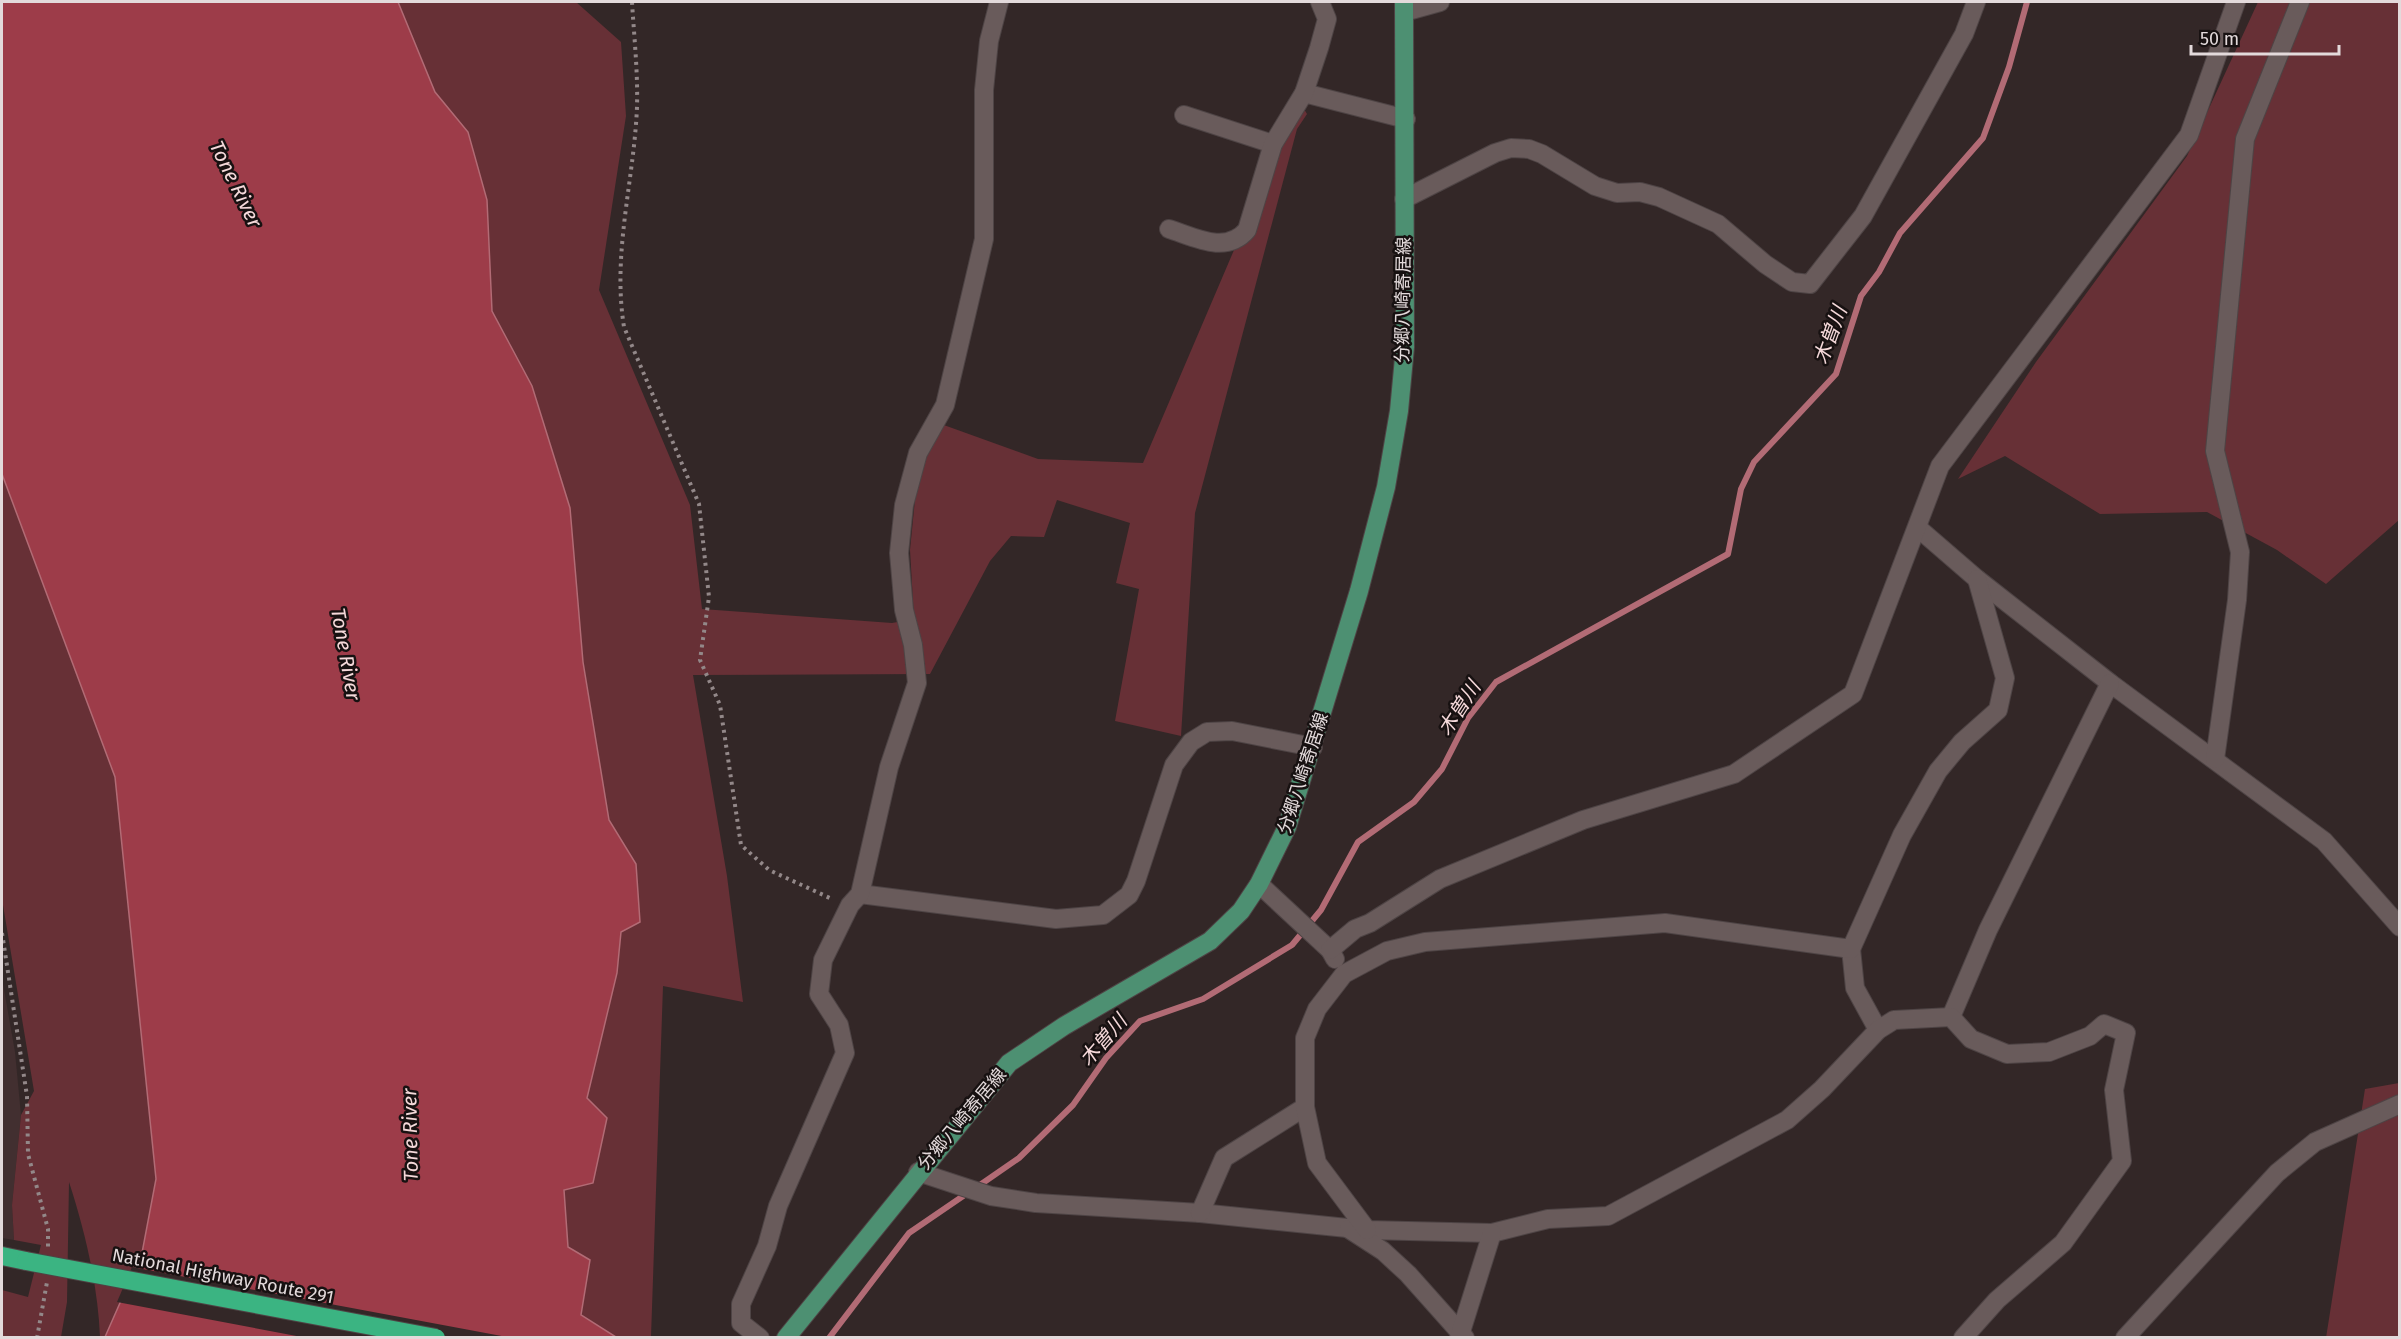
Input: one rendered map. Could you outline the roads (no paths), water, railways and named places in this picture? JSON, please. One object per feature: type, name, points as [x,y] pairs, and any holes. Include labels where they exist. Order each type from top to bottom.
[{"type":"highway","name":"National Highway Route 291","points":[[2,1256],[436,1338]]},
{"type":"main road","name":"分郷八崎寄居線","points":[[786,1338],[1009,1062],[1064,1026],[1210,941],[1241,911],[1258,884],[1287,827],[1359,591],[1386,487],[1399,411],[1405,347],[1404,7]]},
{"type":"street","points":[[760,1338],[741,1323],[741,1305],[767,1246],[778,1206],[845,1053],[839,1025],[819,993],[823,960],[855,900],[889,767],[917,683],[913,645],[904,610],[899,553],[904,505],[918,453],[945,405],[984,239],[984,90],[989,41],[999,2]]},
{"type":"street","points":[[1169,229],[1214,243],[1226,243],[1240,238],[1247,231],[1273,144],[1304,93],[1327,19],[1320,2]]},
{"type":"street","points":[[1404,7],[1440,2]]},
{"type":"street","points":[[1404,199],[1494,153],[1511,148],[1529,149],[1542,154],[1594,186],[1617,193],[1640,192],[1659,197],[1718,224],[1765,264],[1792,282],[1810,284],[1863,216],[1964,34],[1976,2]]},
{"type":"street","points":[[1324,945],[1370,923],[1440,879],[1583,820],[1734,774],[1853,694],[1940,466],[2189,135],[2236,2]]},
{"type":"street","points":[[2215,759],[2240,552],[2215,451],[2245,139],[2300,2]]},
{"type":"street","points":[[1304,93],[1406,119]]},
{"type":"street","points":[[1184,115],[1273,144]]},
{"type":"street","points":[[1918,528],[1977,579],[2110,683],[2324,841],[2400,927]]},
{"type":"street","points":[[1878,1030],[1855,988],[1851,949],[1902,835],[1938,771],[1962,742],[1998,710],[2005,678],[1977,579]]},
{"type":"street","points":[[1951,1017],[1988,930],[2110,683]]},
{"type":"street","points":[[855,900],[1056,919],[1103,915],[1129,895],[1136,881],[1174,765],[1191,742],[1207,732],[1232,730],[1312,747]]},
{"type":"street","points":[[1258,884],[1324,945],[1344,974]]},
{"type":"street","points":[[1367,1230],[1317,1163],[1305,1107],[1305,1038],[1317,1009],[1344,974],[1387,951],[1425,942],[1665,923],[1851,949]]},
{"type":"street","points":[[918,1172],[991,1196],[1036,1203],[1200,1214],[1316,1226],[1345,1226],[1367,1230],[1491,1233],[1548,1219],[1608,1216],[1787,1120],[1822,1089],[1878,1030],[1894,1020],[1951,1017]]},
{"type":"street","points":[[1951,1017],[1971,1039],[2007,1054],[2049,1052],[2090,1036],[2104,1024],[2127,1033],[2114,1090],[2122,1161],[2063,1243],[1997,1300],[1963,1338]]},
{"type":"street","points":[[2125,1338],[2277,1173],[2316,1142],[2400,1104]]},
{"type":"street","points":[[1200,1214],[1224,1158],[1305,1107]]},
{"type":"street","points":[[1345,1226],[1392,1259],[1461,1336]]},
{"type":"street","points":[[1461,1336],[1491,1233]]},
{"type":"water","name":"Tone River","points":[[2,2],[398,2],[435,92],[468,132],[487,200],[492,311],[532,386],[570,508],[583,662],[609,820],[636,864],[640,922],[621,932],[617,973],[587,1098],[607,1118],[593,1183],[564,1190],[568,1247],[590,1260],[581,1315],[616,1337],[105,1337],[142,1253],[156,1179],[115,777],[2,474]]},
{"type":"waterway","name":"木曽川","points":[[977,1187],[1019,1158],[1073,1105],[1106,1058],[1140,1021],[1203,999],[1292,945],[1321,910],[1358,842],[1414,802],[1442,769],[1468,718],[1496,682],[1728,554],[1741,489],[1754,462],[1836,374],[1861,296],[1879,272],[1900,233],[1983,138],[2009,67],[2027,2]]},
{"type":"waterway","name":"木曽川","points":[[829,1338],[909,1233],[969,1192]]}]
